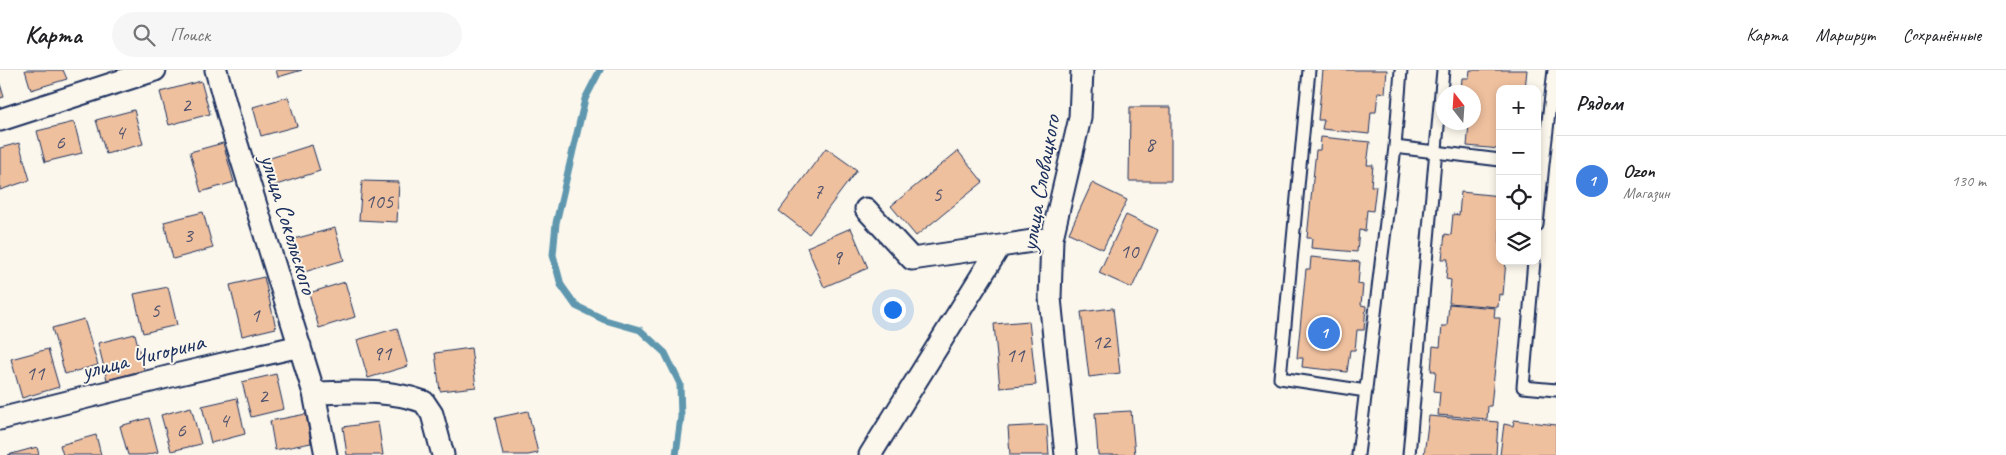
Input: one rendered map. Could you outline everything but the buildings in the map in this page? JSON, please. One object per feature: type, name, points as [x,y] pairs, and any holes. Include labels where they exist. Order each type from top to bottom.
[{"type":"street","points":[[0,120],[155,70]]},
{"type":"street","name":"улица Сокольского","points":[[216,70],[232,128],[314,393],[326,455]]},
{"type":"street","name":"улица Словацкого","points":[[1066,455],[1050,298],[1052,238],[1080,118],[1082,70]]},
{"type":"street","points":[[866,209],[912,259],[1052,238]]},
{"type":"street","points":[[870,455],[1000,246]]},
{"type":"street","name":"улица Чигорина","points":[[0,419],[300,346]]},
{"type":"street","points":[[314,393],[362,392],[410,396],[424,402],[432,414],[443,455]]},
{"type":"lane","points":[[1309,70],[1280,378],[1366,391]]},
{"type":"lane","points":[[1358,455],[1395,147],[1402,70]]},
{"type":"lane","points":[[1409,455],[1443,70]]},
{"type":"lane","points":[[1541,157],[1554,70]]},
{"type":"lane","points":[[1395,147],[1496,160]]},
{"type":"lane","points":[[1537,220],[1539,175]]},
{"type":"lane","points":[[1534,265],[1523,387],[1556,390]]},
{"type":"waterway","points":[[600,70],[585,99],[556,223],[553,255],[561,285],[576,306],[605,320],[640,330],[665,353],[680,384],[681,417],[676,455]]},
{"type":"place","name":"Ozon","points":[[1324,333]]}]
